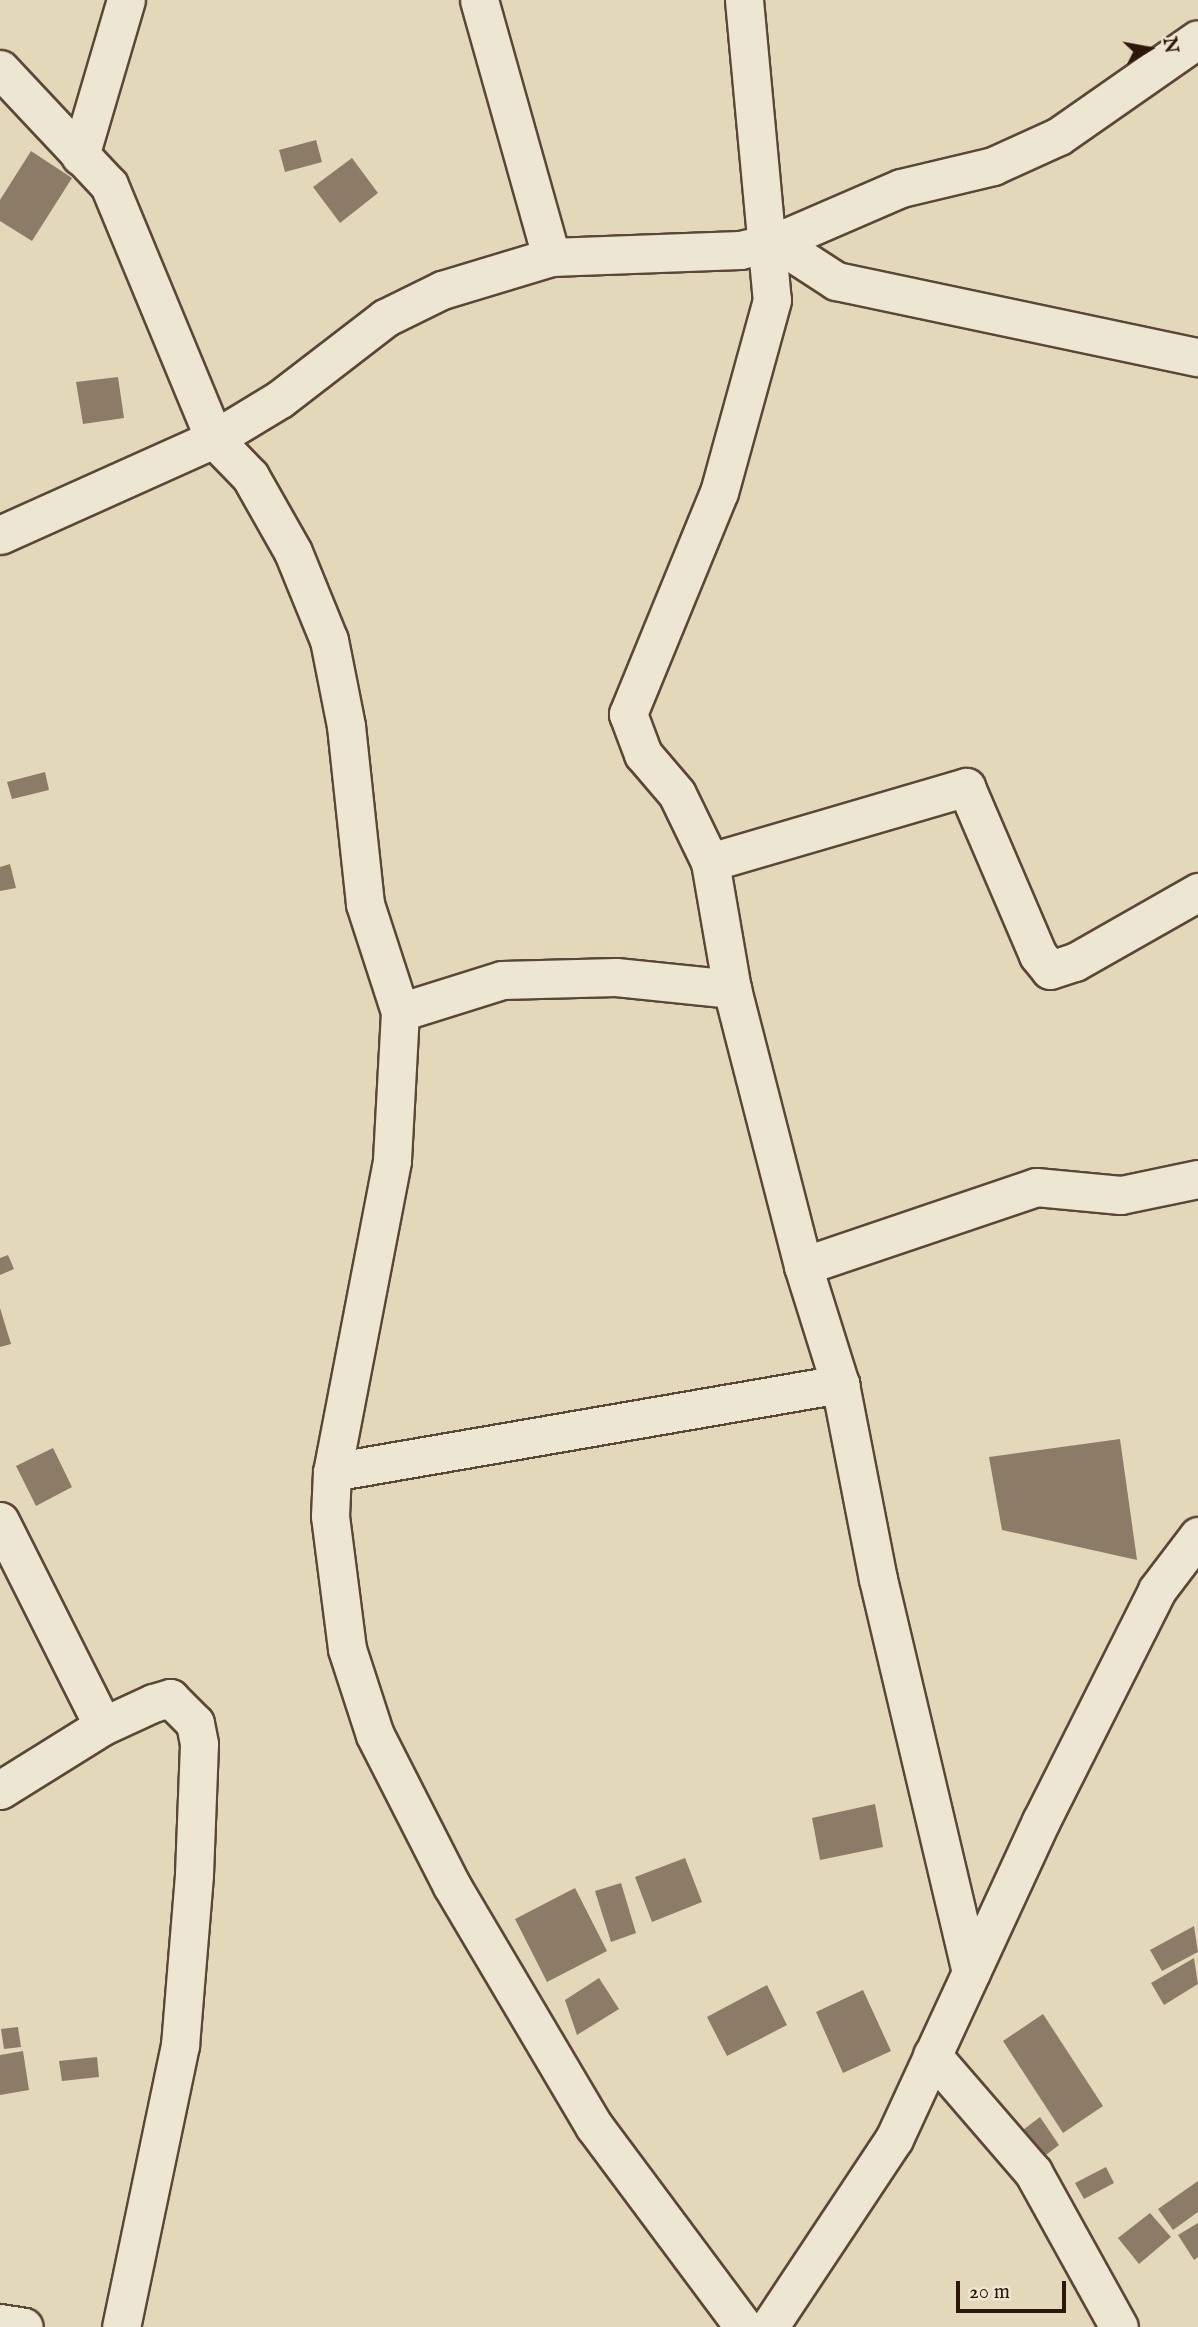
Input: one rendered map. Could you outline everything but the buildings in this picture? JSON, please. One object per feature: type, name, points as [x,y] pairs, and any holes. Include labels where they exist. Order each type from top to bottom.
[{"type":"street","points":[[80,156],[126,0]]},
{"type":"street","points":[[479,0],[551,257]]},
{"type":"street","points":[[744,0],[772,242],[772,300],[747,402],[719,492],[628,714],[642,754],[677,794],[710,862],[732,989],[803,1266],[840,1384],[877,1579],[971,1972]]},
{"type":"street","points":[[0,535],[214,439],[280,399],[385,318],[442,290],[551,257],[740,250],[772,242],[901,188],[993,166],[1059,136],[1198,39]]},
{"type":"street","points":[[1,64],[80,156],[109,185],[214,439],[250,476],[293,552],[329,640],[346,726],[365,904],[400,1012],[391,1161],[332,1472],[330,1516],[347,1649],[375,1735],[452,1886],[594,2126],[744,2327]]},
{"type":"street","points":[[772,242],[836,281],[1198,358]]},
{"type":"street","points":[[710,862],[966,787],[1038,955],[1050,970],[1075,962],[1198,892]]},
{"type":"street","points":[[400,1012],[502,981],[616,977],[732,989]]},
{"type":"street","points":[[803,1266],[1036,1187],[1121,1195],[1198,1179]]},
{"type":"street","points":[[332,1472],[840,1384]]},
{"type":"street","points":[[0,1521],[103,1726]]},
{"type":"street","points":[[769,2327],[894,2139],[971,1972],[1157,1590],[1198,1536]]},
{"type":"street","points":[[0,1790],[103,1726],[170,1698],[195,1723],[199,1744],[180,2045],[121,2327]]},
{"type":"street","points":[[932,2055],[1033,2172],[1119,2327]]},
{"type":"street","points":[[0,2323],[24,2327]]}]
